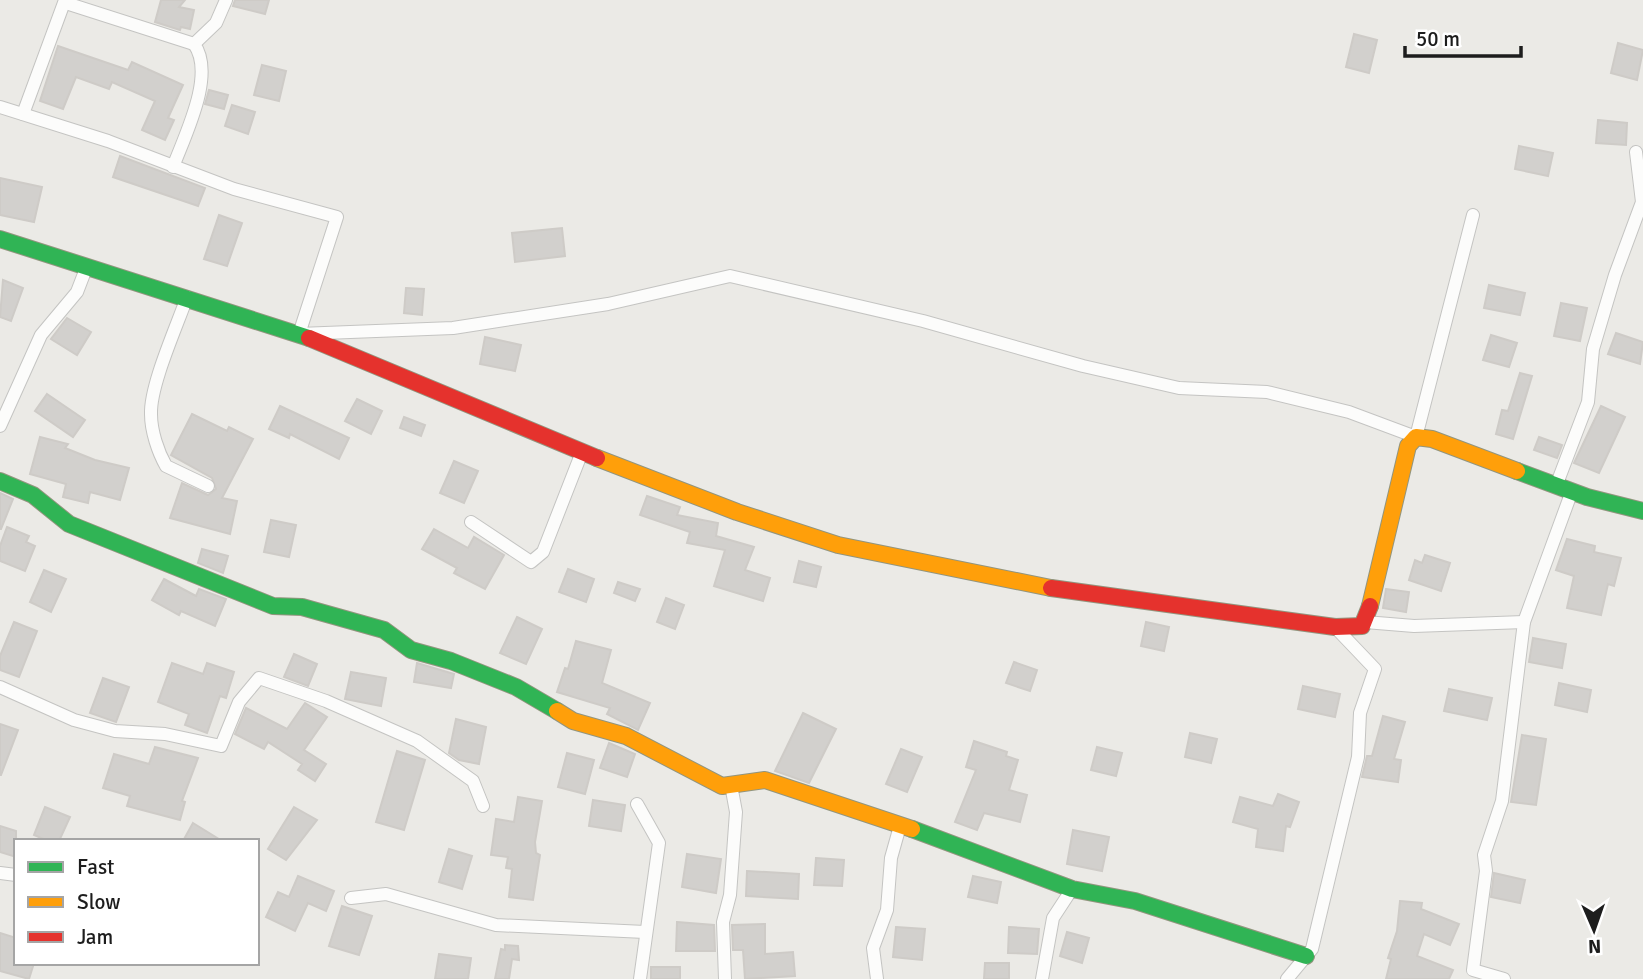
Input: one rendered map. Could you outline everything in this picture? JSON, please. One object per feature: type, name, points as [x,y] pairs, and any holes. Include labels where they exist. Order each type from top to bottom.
[{"type":"street","points":[[194,44],[216,23],[226,0]]},
{"type":"street","points":[[23,114],[66,2],[194,44],[201,54],[202,78],[192,116],[173,167]]},
{"type":"street","points":[[0,107],[108,141],[234,189],[337,217],[299,334]]},
{"type":"street","points":[[1556,486],[1588,402],[1593,349],[1615,275],[1642,202],[1636,152]]},
{"type":"street","points":[[1366,622],[1408,446],[1416,437],[1473,215]]},
{"type":"street","points":[[0,239],[299,334],[375,363],[582,452],[737,512],[838,545],[1055,589],[1335,628],[1356,628],[1366,622],[1414,626],[1524,622]]},
{"type":"street","points":[[0,426],[41,335],[77,292],[87,266]]},
{"type":"street","points":[[299,334],[453,328],[608,304],[730,276],[923,321],[1083,366],[1179,388],[1267,392],[1349,412],[1416,437],[1432,439],[1556,486],[1643,511]]},
{"type":"street","points":[[187,298],[161,370],[150,413],[166,466],[208,486]]},
{"type":"street","points":[[471,522],[531,562],[544,552],[582,452]]},
{"type":"street","points":[[0,481],[33,495],[69,524],[273,606],[302,607],[384,630],[411,650],[451,661],[516,687],[573,721],[626,736],[722,786],[765,780],[1072,889],[1135,901],[1306,956]]},
{"type":"street","points":[[1462,979],[1474,970],[1486,871],[1484,855],[1502,801],[1524,622],[1572,491]]},
{"type":"street","points":[[1287,979],[1312,949],[1358,757],[1360,713],[1375,669],[1335,628]]},
{"type":"street","points":[[0,687],[74,720],[115,731],[165,734],[221,746],[239,702],[259,678],[326,701],[417,741],[473,781],[483,806]]},
{"type":"street","points":[[725,979],[723,922],[730,895],[736,812],[731,785]]},
{"type":"street","points":[[637,804],[659,843],[652,912],[645,932],[640,979]]},
{"type":"street","points":[[877,979],[873,948],[887,909],[891,858],[900,826]]},
{"type":"street","points":[[1042,979],[1053,918],[1072,889]]},
{"type":"street","points":[[351,898],[386,894],[496,925],[645,932]]},
{"type":"street","points":[[1474,970],[1504,979]]},
{"type":"building","points":[[161,0],[185,0],[179,7],[194,10],[190,29],[181,27],[180,30],[155,22]]},
{"type":"building","points":[[235,0],[269,0],[265,14],[233,6]]},
{"type":"building","points":[[1354,34],[1377,40],[1369,73],[1346,67]]},
{"type":"building","points":[[1618,43],[1643,50],[1637,80],[1611,73]]},
{"type":"building","points":[[58,46],[128,70],[132,62],[183,85],[168,118],[174,120],[165,140],[142,130],[155,101],[112,82],[109,89],[76,77],[63,109],[40,101]]},
{"type":"building","points":[[262,65],[286,71],[279,101],[254,95]]},
{"type":"building","points":[[209,90],[228,95],[224,109],[205,104]]},
{"type":"building","points":[[232,105],[255,112],[248,134],[225,126]]},
{"type":"building","points":[[1598,120],[1627,123],[1626,145],[1596,143]]},
{"type":"building","points":[[1519,146],[1553,153],[1548,176],[1515,169]]},
{"type":"building","points":[[120,156],[205,188],[198,206],[113,177]]},
{"type":"building","points":[[0,178],[42,187],[34,222],[0,215]]},
{"type":"building","points":[[219,215],[242,223],[227,266],[204,259]]},
{"type":"building","points":[[562,228],[565,256],[515,262],[512,233]]},
{"type":"building","points":[[3,280],[23,288],[11,321],[0,317]]},
{"type":"building","points":[[1489,285],[1525,293],[1520,315],[1484,308]]},
{"type":"building","points":[[406,288],[424,289],[422,315],[404,313]]},
{"type":"building","points":[[1561,303],[1587,308],[1580,341],[1554,336]]},
{"type":"building","points":[[67,318],[91,332],[77,355],[51,339]]},
{"type":"building","points":[[1616,333],[1643,342],[1640,364],[1608,354]]},
{"type":"building","points":[[1491,335],[1517,343],[1509,367],[1483,360]]},
{"type":"building","points":[[485,337],[521,345],[515,371],[480,364]]},
{"type":"building","points":[[1520,373],[1532,376],[1513,439],[1496,434],[1502,410],[1508,411]]},
{"type":"building","points":[[47,394],[85,420],[73,437],[35,411]]},
{"type":"building","points":[[357,399],[382,411],[371,434],[345,421]]},
{"type":"building","points":[[280,406],[349,438],[339,459],[290,434],[289,438],[269,429]]},
{"type":"building","points":[[1601,406],[1625,417],[1599,473],[1574,463]]},
{"type":"building","points":[[192,414],[227,431],[229,427],[253,439],[222,498],[237,501],[230,534],[170,518],[182,483],[208,495],[216,489],[212,478],[171,455]]},
{"type":"building","points":[[404,417],[425,425],[421,436],[400,428]]},
{"type":"building","points":[[40,437],[68,444],[65,448],[95,460],[129,468],[120,500],[90,492],[88,503],[63,497],[66,484],[30,474]]},
{"type":"building","points":[[1539,437],[1562,445],[1557,458],[1534,450]]},
{"type":"building","points":[[454,461],[478,471],[464,503],[440,493]]},
{"type":"building","points":[[0,493],[13,499],[1,529],[0,529]]},
{"type":"building","points":[[647,496],[680,507],[677,515],[718,523],[716,536],[754,547],[745,570],[770,578],[763,601],[714,586],[725,550],[687,543],[690,532],[640,515]]},
{"type":"building","points":[[271,520],[296,525],[289,557],[264,552]]},
{"type":"building","points":[[7,527],[29,536],[26,542],[35,546],[25,571],[0,561],[0,546]]},
{"type":"building","points":[[434,529],[468,548],[474,537],[504,555],[485,589],[454,573],[457,568],[422,549]]},
{"type":"building","points":[[1567,539],[1595,546],[1594,552],[1621,558],[1614,586],[1608,584],[1601,615],[1567,608],[1574,576],[1556,570]]},
{"type":"building","points":[[202,549],[228,556],[223,573],[198,563]]},
{"type":"building","points":[[1425,555],[1450,563],[1441,591],[1409,580],[1415,560],[1422,563]]},
{"type":"building","points":[[799,561],[821,567],[816,587],[794,582]]},
{"type":"building","points":[[568,569],[594,579],[586,602],[559,592]]},
{"type":"building","points":[[44,570],[66,579],[51,612],[30,602]]},
{"type":"building","points":[[164,579],[196,596],[199,589],[226,599],[215,626],[181,611],[179,615],[152,600]]},
{"type":"building","points":[[618,582],[640,589],[635,601],[614,593]]},
{"type":"building","points":[[1386,589],[1409,592],[1406,612],[1383,608]]},
{"type":"building","points":[[666,598],[684,605],[675,629],[657,622]]},
{"type":"building","points":[[517,617],[542,629],[526,664],[500,653]]},
{"type":"building","points":[[14,622],[37,631],[19,677],[0,670],[0,656]]},
{"type":"building","points":[[1146,622],[1169,627],[1164,651],[1141,646]]},
{"type":"building","points":[[1533,638],[1566,644],[1562,668],[1529,662]]},
{"type":"building","points":[[576,641],[611,650],[602,683],[650,703],[638,730],[607,714],[610,708],[557,692],[565,668],[568,669]]},
{"type":"building","points":[[294,654],[317,664],[308,686],[284,677]]},
{"type":"building","points":[[1014,662],[1037,670],[1030,691],[1006,683]]},
{"type":"building","points":[[172,663],[203,674],[207,663],[234,672],[226,698],[220,696],[207,733],[185,725],[189,714],[158,702]]},
{"type":"building","points":[[417,663],[454,674],[451,688],[414,682]]},
{"type":"building","points":[[351,672],[386,678],[381,706],[345,699]]},
{"type":"building","points":[[103,678],[129,687],[116,722],[90,713]]},
{"type":"building","points":[[1559,683],[1591,690],[1587,712],[1555,705]]},
{"type":"building","points":[[1303,686],[1340,694],[1335,717],[1298,709]]},
{"type":"building","points":[[1449,689],[1492,698],[1487,720],[1444,711]]},
{"type":"building","points":[[305,703],[327,717],[304,750],[326,764],[315,781],[298,770],[302,764],[268,742],[264,749],[235,734],[246,708],[287,729]]},
{"type":"building","points":[[803,713],[836,729],[809,783],[775,771]]},
{"type":"building","points":[[1383,716],[1405,722],[1394,759],[1401,760],[1398,782],[1362,777],[1367,756],[1372,756]]},
{"type":"building","points":[[456,719],[486,727],[479,764],[459,760],[449,753]]},
{"type":"building","points":[[0,724],[18,730],[1,775],[0,775]]},
{"type":"building","points":[[1190,733],[1217,739],[1211,763],[1185,757]]},
{"type":"building","points":[[1522,735],[1546,739],[1536,805],[1511,802]]},
{"type":"building","points":[[974,741],[1007,752],[1006,756],[1018,760],[1009,790],[1027,795],[1020,822],[984,813],[977,830],[955,822],[976,770],[966,767]]},
{"type":"building","points":[[609,743],[635,754],[627,777],[600,768]]},
{"type":"building","points":[[155,747],[198,758],[182,801],[185,802],[180,820],[127,806],[130,796],[103,788],[114,754],[149,764]]},
{"type":"building","points":[[1097,747],[1122,753],[1116,776],[1091,770]]},
{"type":"building","points":[[901,749],[922,757],[907,792],[886,784]]},
{"type":"building","points":[[397,751],[425,760],[404,830],[376,822]]},
{"type":"building","points":[[567,753],[594,760],[585,794],[558,787]]},
{"type":"building","points":[[1278,794],[1299,802],[1290,827],[1286,826],[1283,851],[1256,847],[1258,829],[1233,822],[1240,797],[1273,806]]},
{"type":"building","points":[[518,797],[542,801],[535,842],[536,853],[540,855],[533,900],[509,897],[512,869],[506,868],[508,857],[491,855],[496,819],[514,822]]},
{"type":"building","points":[[593,800],[625,805],[621,831],[589,826]]},
{"type":"building","points":[[45,807],[70,817],[60,839],[43,839],[34,835]]},
{"type":"building","points":[[294,807],[317,820],[286,860],[268,849]]},
{"type":"building","points":[[193,823],[219,839],[184,839]]},
{"type":"building","points":[[0,826],[16,831],[14,856],[0,852]]},
{"type":"building","points":[[1073,830],[1109,837],[1102,871],[1067,864]]},
{"type":"building","points":[[449,849],[472,856],[462,889],[439,882]]},
{"type":"building","points":[[687,854],[721,859],[716,893],[682,887]]},
{"type":"building","points":[[816,858],[844,860],[842,886],[814,885]]},
{"type":"building","points":[[747,871],[799,874],[798,899],[746,896]]},
{"type":"building","points":[[1494,873],[1525,880],[1520,903],[1491,897]]},
{"type":"building","points":[[298,876],[334,891],[326,911],[308,903],[295,931],[266,917],[278,892],[289,897]]},
{"type":"building","points":[[973,876],[1001,882],[997,903],[968,897]]},
{"type":"building","points":[[1400,901],[1422,903],[1421,909],[1459,924],[1450,945],[1424,934],[1417,956],[1453,970],[1449,979],[1386,979],[1391,959],[1388,958],[1397,931]]},
{"type":"building","points":[[342,906],[372,916],[359,955],[329,946]]},
{"type":"building","points":[[677,922],[714,925],[715,951],[676,951]]},
{"type":"building","points":[[765,924],[765,954],[793,952],[795,976],[745,979],[743,950],[733,950],[732,925]]},
{"type":"building","points":[[896,927],[925,929],[922,960],[893,957]]},
{"type":"building","points":[[1009,927],[1039,929],[1037,954],[1008,953]]},
{"type":"building","points":[[1067,932],[1089,938],[1082,963],[1060,956]]},
{"type":"building","points":[[0,933],[14,937],[14,965],[33,965],[29,979],[0,971]]},
{"type":"building","points":[[505,945],[518,946],[519,960],[512,959],[509,979],[495,979],[501,949],[505,950]]},
{"type":"building","points":[[439,954],[471,958],[468,979],[435,979]]},
{"type":"building","points":[[985,963],[1009,963],[1009,979],[984,979]]},
{"type":"building","points":[[651,967],[680,967],[680,979],[651,979]]},
{"type":"traffic: fast","points":[[0,239],[309,338]]},
{"type":"traffic: fast","points":[[1517,471],[1587,497],[1643,511]]},
{"type":"traffic: fast","points":[[0,481],[33,495],[69,524],[273,606],[302,607],[384,630],[411,650],[451,661],[516,687],[557,711]]},
{"type":"traffic: fast","points":[[912,829],[1072,889],[1135,901],[1306,956]]},
{"type":"traffic: slow","points":[[1370,606],[1408,446],[1416,437],[1432,439],[1517,471]]},
{"type":"traffic: slow","points":[[597,458],[737,512],[838,545],[1051,588]]},
{"type":"traffic: slow","points":[[557,711],[573,721],[626,736],[722,786],[765,780],[912,829]]},
{"type":"traffic: jam","points":[[309,338],[597,458]]},
{"type":"traffic: jam","points":[[1051,588],[1335,627],[1362,626],[1370,606]]}]
